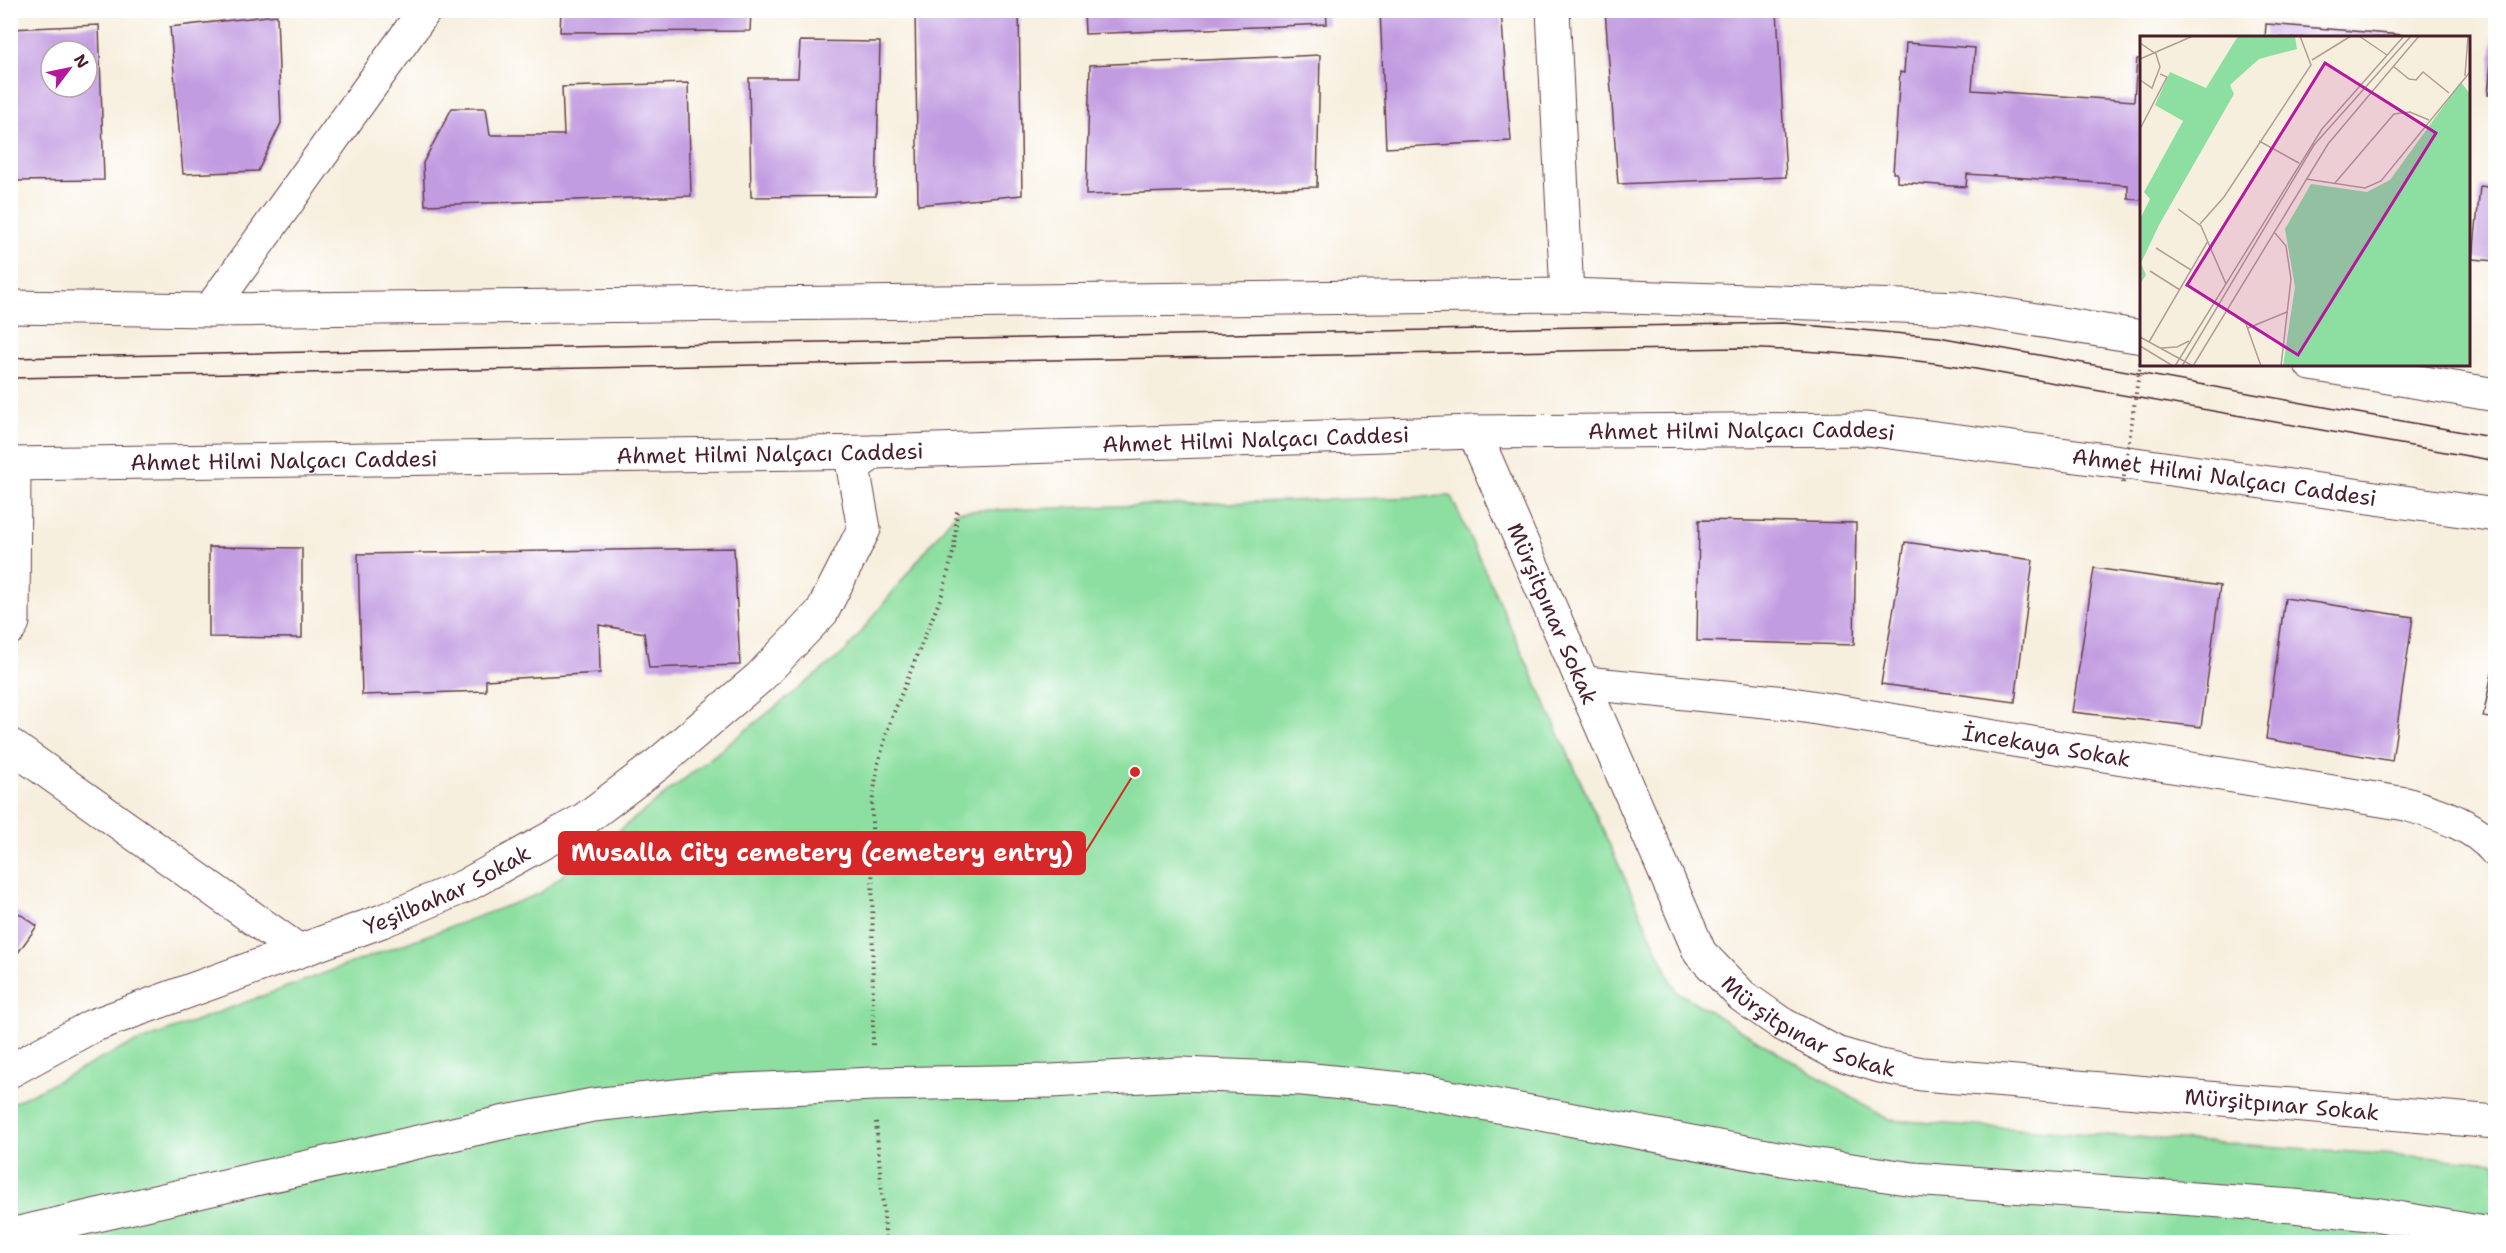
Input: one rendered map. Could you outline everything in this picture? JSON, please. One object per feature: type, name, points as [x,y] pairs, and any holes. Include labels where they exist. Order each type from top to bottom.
[{"type":"main road","points":[[210,310],[426,10]]},
{"type":"main road","points":[[1553,10],[1567,295]]},
{"type":"main road","points":[[10,307],[210,310],[1567,295],[1962,308],[2140,337]]},
{"type":"main road","points":[[2323,366],[2496,394]]},
{"type":"main road","name":"Ahmet Hilmi Nalçacı Caddesi","points":[[12,465],[874,452],[1474,432],[1867,429],[2496,515]]},
{"type":"main road","name":"Mürşitpınar Sokak","points":[[1474,432],[1700,953],[1742,996],[1782,1024],[1836,1053],[1880,1066],[1922,1074],[2496,1122]]},
{"type":"main road","name":"Yeşilbahar Sokak","points":[[10,1071],[92,1026],[382,921],[465,886],[585,819],[658,764],[760,677],[822,612],[864,529],[853,467],[874,452]]},
{"type":"main road","points":[[10,628],[13,622],[12,465]]},
{"type":"main road","name":"İncekaya Sokak","points":[[1584,683],[1786,703],[2406,804],[2449,817],[2488,842],[2496,851]]},
{"type":"main road","points":[[10,745],[299,951]]},
{"type":"main road","points":[[10,1235],[489,1125],[593,1105],[722,1091],[873,1084],[1052,1081],[1181,1074],[1303,1079],[1412,1090],[1804,1163],[1914,1179],[2293,1206],[2380,1215],[2496,1235]]},
{"type":"path","points":[[2123,483],[2140,365]]},
{"type":"path","points":[[886,1242],[873,1084],[872,804],[878,764],[890,722],[943,592],[954,549],[957,511]]},
{"type":"green space","points":[[1451,496],[1676,991],[1889,1120],[2496,1162],[2495,1242],[11,1242],[11,1104],[127,1046],[539,894],[846,651],[957,511]]},
{"type":"building","points":[[561,10],[751,10],[750,31],[560,32]]},
{"type":"building","points":[[915,10],[1019,10],[1022,195],[918,205]]},
{"type":"building","points":[[1084,10],[1326,10],[1327,24],[1085,34]]},
{"type":"building","points":[[1380,10],[1501,10],[1511,141],[1386,148]]},
{"type":"building","points":[[1605,10],[1777,10],[1786,177],[1618,184]]},
{"type":"building","points":[[277,15],[281,123],[258,171],[183,174],[170,27]]},
{"type":"building","points":[[2266,24],[2402,35],[2402,36],[2265,36]]},
{"type":"building","points":[[99,25],[104,180],[10,181],[10,29]]},
{"type":"building","points":[[2494,31],[2496,31],[2496,96],[2488,95]]},
{"type":"building","points":[[800,41],[880,42],[876,196],[751,197],[749,78],[798,78]]},
{"type":"building","points":[[1906,43],[1975,48],[1972,90],[2134,101],[2137,59],[2140,59],[2140,200],[2128,199],[2128,185],[1967,174],[1966,187],[1897,182],[1897,173],[1893,173],[1900,72],[1904,73]]},
{"type":"building","points":[[1320,55],[1317,187],[1086,195],[1090,65]]},
{"type":"building","points":[[688,83],[691,196],[425,205],[423,163],[452,108],[486,108],[490,135],[564,135],[562,87]]},
{"type":"building","points":[[2480,186],[2496,188],[2496,261],[2473,259]]},
{"type":"building","points":[[1699,520],[1856,523],[1854,645],[1697,641]]},
{"type":"building","points":[[1905,542],[2033,560],[2015,702],[1881,684]]},
{"type":"building","points":[[209,547],[302,548],[302,638],[209,637]]},
{"type":"building","points":[[734,548],[740,665],[649,668],[644,633],[599,625],[600,673],[486,680],[486,691],[362,695],[358,554]]},
{"type":"building","points":[[2094,568],[2220,586],[2201,727],[2072,712]]},
{"type":"building","points":[[2285,598],[2413,617],[2392,761],[2266,739]]},
{"type":"building","points":[[2494,663],[2496,663],[2496,719],[2483,717]]},
{"type":"building","points":[[10,907],[37,926],[10,964]]},
{"type":"tram line","points":[[10,358],[1783,323],[1939,337],[2496,438]]},
{"type":"tram line","points":[[10,378],[1740,348],[1858,355],[1976,369],[2496,461]]},
{"type":"place","name":"Musalla City cemetery (cemetery entry)","points":[[1135,772]]}]
